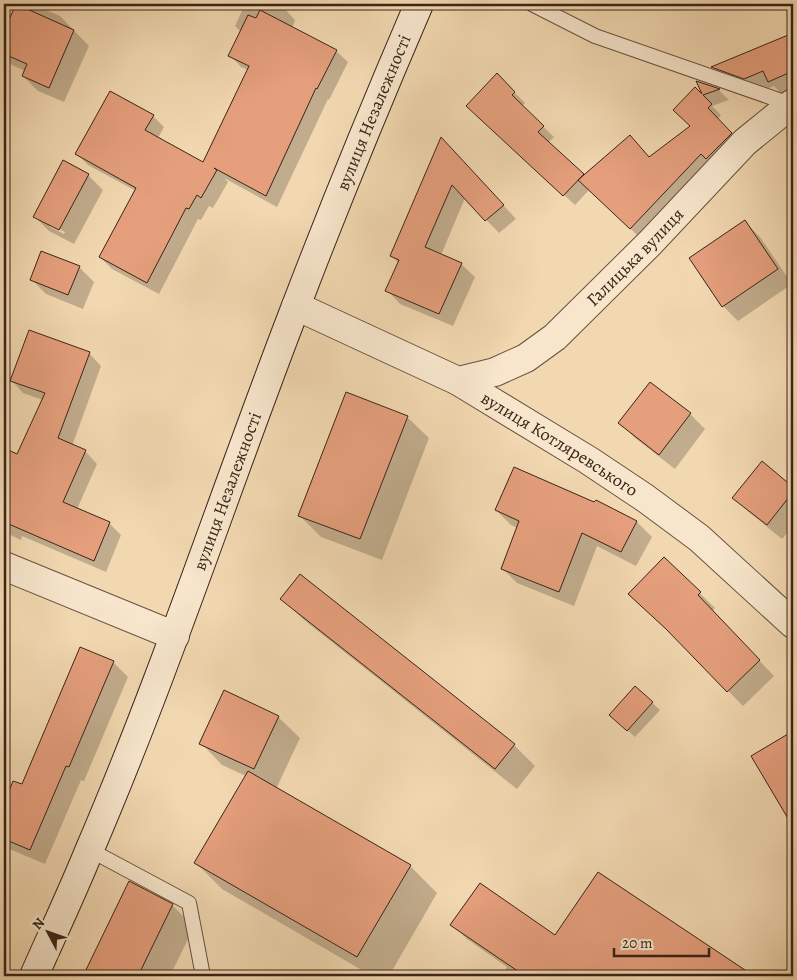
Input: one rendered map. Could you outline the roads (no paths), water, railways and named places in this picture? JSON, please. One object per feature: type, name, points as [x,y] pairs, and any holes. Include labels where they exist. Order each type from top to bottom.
[{"type":"street","name":"вулиця Незалежності","points":[[34,976],[90,850],[174,636],[296,306],[384,84],[419,4]]},
{"type":"street","name":"Галицька вулиця","points":[[458,381],[495,372],[526,358],[555,337],[650,243],[745,142],[792,103]]},
{"type":"street","name":"вулиця Котляревського","points":[[296,306],[458,381],[588,460],[699,538],[793,624]]},
{"type":"street","points":[[4,566],[174,636]]},
{"type":"lane","points":[[532,4],[595,36],[792,103]]},
{"type":"lane","points":[[90,850],[189,903],[204,976]]}]
